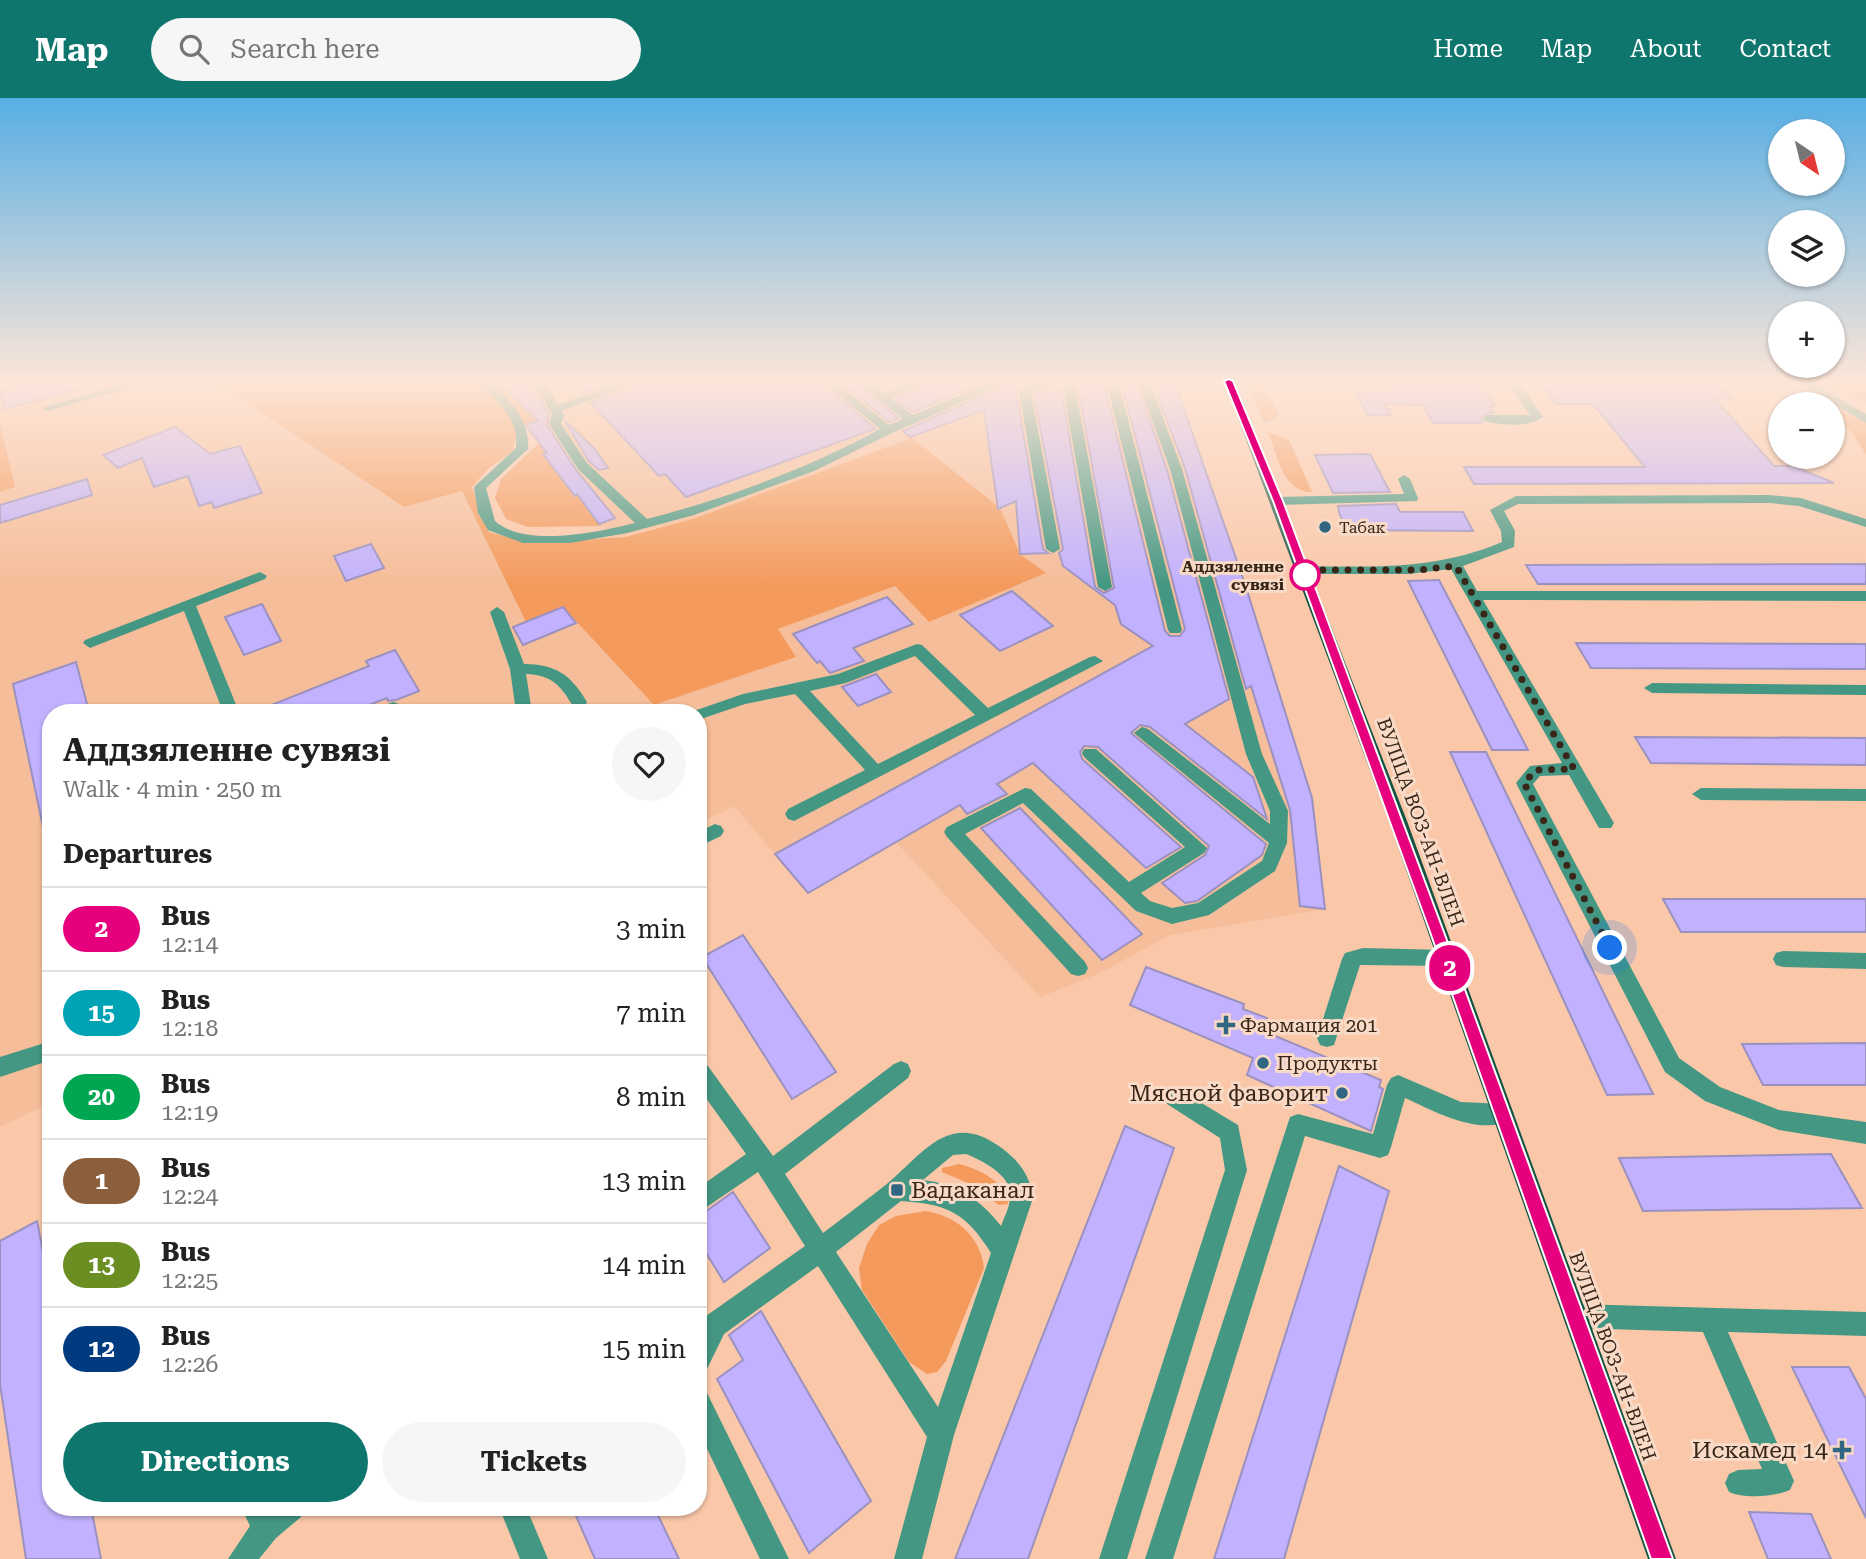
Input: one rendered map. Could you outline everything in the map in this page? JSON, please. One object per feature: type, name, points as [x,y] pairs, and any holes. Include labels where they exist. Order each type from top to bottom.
[{"type":"main road","name":"ВУЛІЦА ВОЗ-АН-ВЛЕН","points":[[1256,449],[1278,501],[1447,958],[1662,1559]]},
{"type":"street","points":[[523,449],[480,487],[482,505],[492,527],[520,539],[616,532],[699,510],[808,471],[857,449]]},
{"type":"street","points":[[569,449],[587,474],[605,485],[644,524]]},
{"type":"street","points":[[1035,449],[1053,549]]},
{"type":"street","points":[[1080,449],[1105,587]]},
{"type":"street","points":[[1129,449],[1175,629]]},
{"type":"street","points":[[1078,968],[953,832],[1025,794],[1143,906],[1172,916],[1202,910],[1269,866],[1278,840],[1279,811],[1254,754],[1168,449]]},
{"type":"street","points":[[1278,501],[1412,498],[1404,479]]},
{"type":"street","points":[[1303,570],[1418,570],[1456,566],[1508,544],[1508,531],[1497,510],[1516,500],[1769,499],[1801,502],[1866,523]]},
{"type":"street","points":[[1456,566],[1605,823]]},
{"type":"street","points":[[90,643],[260,576]]},
{"type":"street","points":[[1473,595],[1866,596]]},
{"type":"street","points":[[188,604],[228,704]]},
{"type":"street","points":[[496,612],[518,669],[523,704]]},
{"type":"street","points":[[707,710],[743,699],[841,679],[917,649],[986,716]]},
{"type":"street","points":[[794,814],[1095,661]]},
{"type":"street","points":[[518,669],[551,669],[563,677],[579,702]]},
{"type":"street","points":[[799,688],[876,772]]},
{"type":"street","points":[[1652,688],[1866,690]]},
{"type":"street","points":[[1142,733],[1278,840]]},
{"type":"street","points":[[1090,753],[1198,848],[1128,892]]},
{"type":"street","points":[[1574,769],[1536,770],[1524,783],[1672,1065],[1713,1094],[1779,1120],[1866,1133]]},
{"type":"street","points":[[1701,794],[1866,795]]},
{"type":"street","points":[[707,835],[715,831]]},
{"type":"street","points":[[1327,1038],[1352,959],[1363,956],[1447,958]]},
{"type":"street","points":[[1783,958],[1866,961]]},
{"type":"street","points":[[0,1067],[42,1053]]},
{"type":"street","points":[[707,1197],[765,1165],[901,1071]]},
{"type":"street","points":[[707,1082],[765,1165],[941,1434]]},
{"type":"street","points":[[1159,1559],[1298,1124],[1380,1147],[1398,1085],[1460,1112],[1503,1114]]},
{"type":"street","points":[[1114,1559],[1236,1170],[1230,1132],[1175,1097]]},
{"type":"street","points":[[707,1341],[715,1325],[820,1250],[897,1190],[932,1156],[949,1145],[966,1143],[992,1154],[1009,1168],[1020,1183],[1022,1198],[941,1434],[908,1559]]},
{"type":"street","points":[[897,1190],[935,1191],[960,1201],[985,1221],[1003,1250]]},
{"type":"street","points":[[1575,1316],[1866,1324]]},
{"type":"street","points":[[1709,1318],[1782,1481],[1738,1483]]},
{"type":"street","points":[[707,1420],[775,1559]]},
{"type":"street","points":[[517,1516],[534,1559]]},
{"type":"street","points":[[242,1559],[260,1517]]},
{"type":"shaded area","points":[[0,449],[6,449],[15,487],[0,492]]},
{"type":"shaded area","points":[[6,449],[317,449],[404,507],[462,491],[526,621],[563,607],[653,704],[42,704],[42,1106],[0,1127],[0,492],[15,487]]},
{"type":"shaded area","points":[[317,449],[513,449],[488,469],[472,487],[489,532],[530,543],[625,537],[696,518],[882,449],[926,449],[1000,508],[1020,554],[1046,573],[929,622],[895,586],[778,629],[796,657],[653,704],[563,607],[526,622],[462,491],[404,507]]},
{"type":"shaded area","points":[[532,449],[544,449],[547,453],[543,455],[602,526],[528,527],[506,519],[495,498],[501,479]]},
{"type":"shaded area","points":[[543,449],[1197,449],[1312,798],[1325,909],[1170,935],[1098,974],[1040,997],[896,842],[808,893],[734,806],[707,820],[707,704],[657,704],[795,657],[777,629],[895,586],[929,622],[1046,573],[1020,554],[793,484],[696,518],[613,538],[543,454],[546,453]]},
{"type":"shaded area","points":[[1274,449],[1293,449],[1312,492],[1302,491],[1294,486]]},
{"type":"shaded area","points":[[959,1164],[990,1177],[1002,1189],[1008,1204],[999,1205],[970,1184],[942,1172],[942,1168]]},
{"type":"shaded area","points":[[925,1211],[947,1217],[965,1229],[982,1256],[984,1268],[946,1361],[937,1372],[927,1374],[909,1362],[862,1290],[859,1268],[867,1244],[879,1225],[896,1216]]},
{"type":"building","points":[[118,449],[204,449],[210,454],[241,449],[262,493],[214,508],[212,502],[199,506],[188,476],[154,487],[142,458],[118,468],[103,455]]},
{"type":"building","points":[[544,449],[563,449],[615,518],[599,524],[543,454],[547,453]]},
{"type":"building","points":[[582,449],[595,449],[608,468],[599,470]]},
{"type":"building","points":[[634,449],[819,449],[686,497],[665,474],[659,476]]},
{"type":"building","points":[[990,449],[1026,449],[1043,549],[1048,553],[1020,554],[1016,501],[998,509]]},
{"type":"building","points":[[1044,449],[1071,449],[1095,587],[1104,593],[1114,588],[1089,449],[1120,449],[1165,631],[1170,636],[1180,636],[1185,629],[1139,449],[1160,449],[1229,699],[1185,724],[1253,777],[1267,819],[1150,727],[1140,725],[1131,733],[1266,844],[1262,855],[1197,901],[1185,903],[1162,883],[1205,855],[1209,846],[1098,747],[1084,746],[1080,752],[1082,759],[1181,847],[1146,868],[1033,763],[997,784],[1007,794],[967,814],[960,805],[808,893],[775,854],[1153,646],[1121,624],[1115,605],[1063,566],[1059,553],[1063,549]]},
{"type":"building","points":[[1178,449],[1198,449],[1245,584],[1312,798],[1325,909],[1300,906],[1290,810],[1251,686],[1246,689]]},
{"type":"building","points":[[1630,449],[1759,449],[1768,459],[1768,469],[1800,469],[1834,483],[1474,484],[1464,467],[1645,467]]},
{"type":"building","points":[[1370,454],[1390,492],[1333,493],[1315,455]]},
{"type":"building","points":[[87,479],[92,495],[0,523],[0,505]]},
{"type":"building","points":[[1396,504],[1400,512],[1463,512],[1473,531],[1346,530],[1338,506]]},
{"type":"building","points":[[371,544],[384,568],[346,581],[334,556]]},
{"type":"building","points":[[1866,564],[1866,584],[1538,584],[1526,565]]},
{"type":"building","points":[[1439,580],[1528,750],[1492,750],[1408,581]]},
{"type":"building","points":[[1012,591],[1053,626],[1000,651],[960,615]]},
{"type":"building","points":[[887,597],[913,624],[853,648],[864,661],[830,673],[820,661],[817,663],[793,634]]},
{"type":"building","points":[[262,604],[281,641],[244,655],[225,617]]},
{"type":"building","points":[[563,607],[576,623],[523,645],[513,627]]},
{"type":"building","points":[[1576,643],[1866,644],[1866,669],[1591,668]]},
{"type":"building","points":[[395,650],[419,691],[396,700],[388,701],[387,698],[372,704],[274,704],[369,666],[366,661]]},
{"type":"building","points":[[76,662],[87,704],[42,704],[42,822],[13,684]]},
{"type":"building","points":[[876,674],[891,692],[858,706],[842,687]]},
{"type":"building","points":[[1635,737],[1866,738],[1866,765],[1651,763]]},
{"type":"building","points":[[1450,752],[1486,752],[1653,1094],[1607,1095]]},
{"type":"building","points":[[1020,808],[1142,934],[1102,960],[981,828]]},
{"type":"building","points":[[1663,899],[1866,899],[1866,932],[1681,932]]},
{"type":"building","points":[[743,935],[836,1072],[792,1099],[707,965],[707,954]]},
{"type":"building","points":[[1146,967],[1244,1004],[1243,1009],[1267,1018],[1263,1031],[1381,1080],[1379,1087],[1383,1089],[1371,1131],[1247,1075],[1253,1058],[1130,1005]]},
{"type":"building","points":[[1866,1043],[1866,1085],[1763,1085],[1742,1044]]},
{"type":"building","points":[[1125,1126],[1174,1148],[1028,1559],[955,1559]]},
{"type":"building","points":[[1831,1154],[1862,1208],[1643,1211],[1619,1158]]},
{"type":"building","points":[[1339,1166],[1389,1191],[1284,1559],[1214,1559]]},
{"type":"building","points":[[733,1192],[770,1248],[724,1282],[707,1255],[707,1211]]},
{"type":"building","points":[[37,1221],[42,1246],[42,1516],[93,1516],[101,1559],[26,1559],[0,1384],[0,1241]]},
{"type":"building","points":[[761,1311],[871,1501],[809,1553],[717,1379],[743,1360],[729,1335]]},
{"type":"building","points":[[1792,1367],[1849,1367],[1866,1399],[1866,1518]]},
{"type":"building","points":[[1749,1512],[1811,1514],[1831,1559],[1768,1559]]},
{"type":"building","points":[[576,1516],[658,1516],[679,1559],[595,1559]]},
{"type":"bus line","name":"2","points":[[1257,449],[1437,932],[1662,1559]]},
{"type":"place","name":"Табак","points":[[1325,527]]},
{"type":"place","name":"Аддзяленне сувязі","points":[[1305,575]]},
{"type":"place","name":"Фармация 201","points":[[1226,1025]]},
{"type":"place","name":"Продукты","points":[[1263,1063]]},
{"type":"place","name":"Мясной фаворит","points":[[1342,1093]]},
{"type":"place","name":"Вадаканал","points":[[897,1190]]},
{"type":"place","name":"Искамед 14","points":[[1842,1450]]},
{"type":"route","points":[[1305,575],[1303,570],[1418,570],[1456,566],[1574,769],[1536,770],[1524,783],[1610,948]]}]
